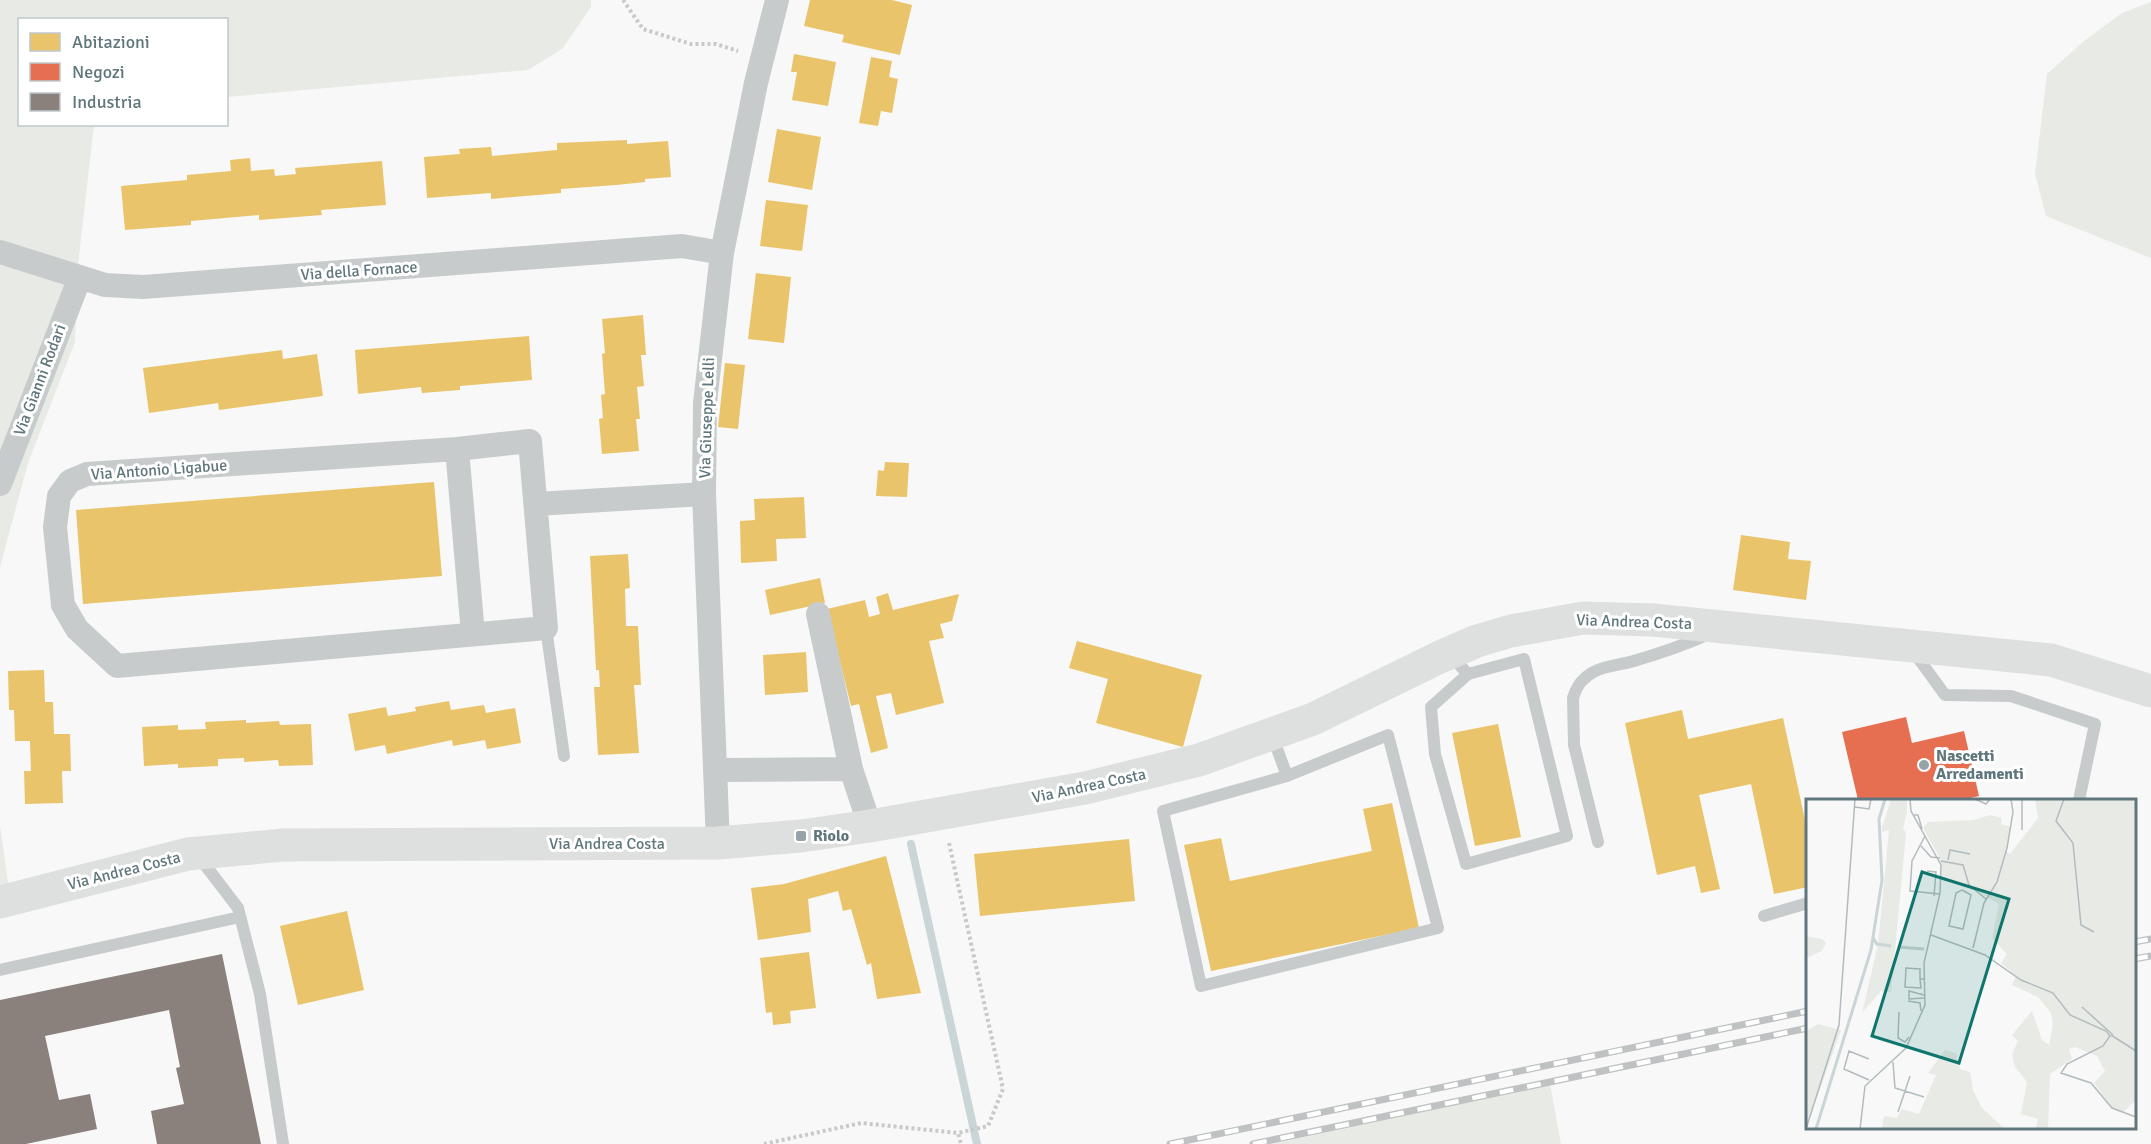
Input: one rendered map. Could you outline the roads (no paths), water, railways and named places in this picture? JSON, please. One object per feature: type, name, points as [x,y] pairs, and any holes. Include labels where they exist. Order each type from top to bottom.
[{"type":"main road","name":"Via Andrea Costa","points":[[0,902],[197,854],[283,845],[718,843],[801,836],[870,826],[1085,788],[1199,760],[1313,719],[1458,664],[1477,641],[1511,631],[1583,618],[1653,620],[2051,660],[2151,691]]},
{"type":"street","name":"Via Giuseppe Lelli","points":[[718,843],[704,494],[705,402],[722,253],[762,58],[777,0]]},
{"type":"street","name":"Via della Fornace","points":[[0,252],[105,285],[143,287],[682,246],[722,253]]},
{"type":"street","name":"Via Gianni Rodari","points":[[0,484],[80,277]]},
{"type":"street","name":"Via Antonio Ligabue","points":[[530,441],[536,504],[546,628],[117,666],[76,629],[63,605],[55,527],[59,496],[70,481],[87,474],[457,449],[530,441]]},
{"type":"street","points":[[457,449],[473,634]]},
{"type":"street","points":[[536,504],[704,494]]},
{"type":"street","points":[[818,614],[851,769],[870,826]]},
{"type":"street","points":[[715,770],[851,769]]},
{"type":"lane","points":[[1598,842],[1574,745],[1573,698],[1575,691],[1585,678],[1602,668],[1634,662],[1728,627]]},
{"type":"lane","points":[[546,628],[564,756]]},
{"type":"lane","points":[[1909,645],[1945,695],[2011,696],[2095,724],[2079,799]]},
{"type":"lane","points":[[1524,659],[1567,836],[1466,864],[1435,754],[1431,707],[1458,664],[1524,659]]},
{"type":"lane","points":[[1271,734],[1287,776]]},
{"type":"lane","points":[[1388,735],[1438,928],[1201,986],[1163,811],[1287,776],[1388,735]]},
{"type":"lane","points":[[197,854],[238,908],[260,994],[283,1144]]},
{"type":"lane","points":[[1764,916],[1806,904]]},
{"type":"lane","points":[[0,970],[240,917]]},
{"type":"waterway","points":[[911,844],[977,1144]]},
{"type":"railway","points":[[2136,942],[2151,939]]},
{"type":"railway","points":[[2136,959],[2151,956]]},
{"type":"railway","points":[[1170,1144],[1806,1011]]},
{"type":"railway","points":[[1253,1144],[1806,1028]]},
{"type":"place","name":"Nascetti Arredamenti","points":[[1924,765]]},
{"type":"place","name":"Riolo","points":[[801,836]]}]
